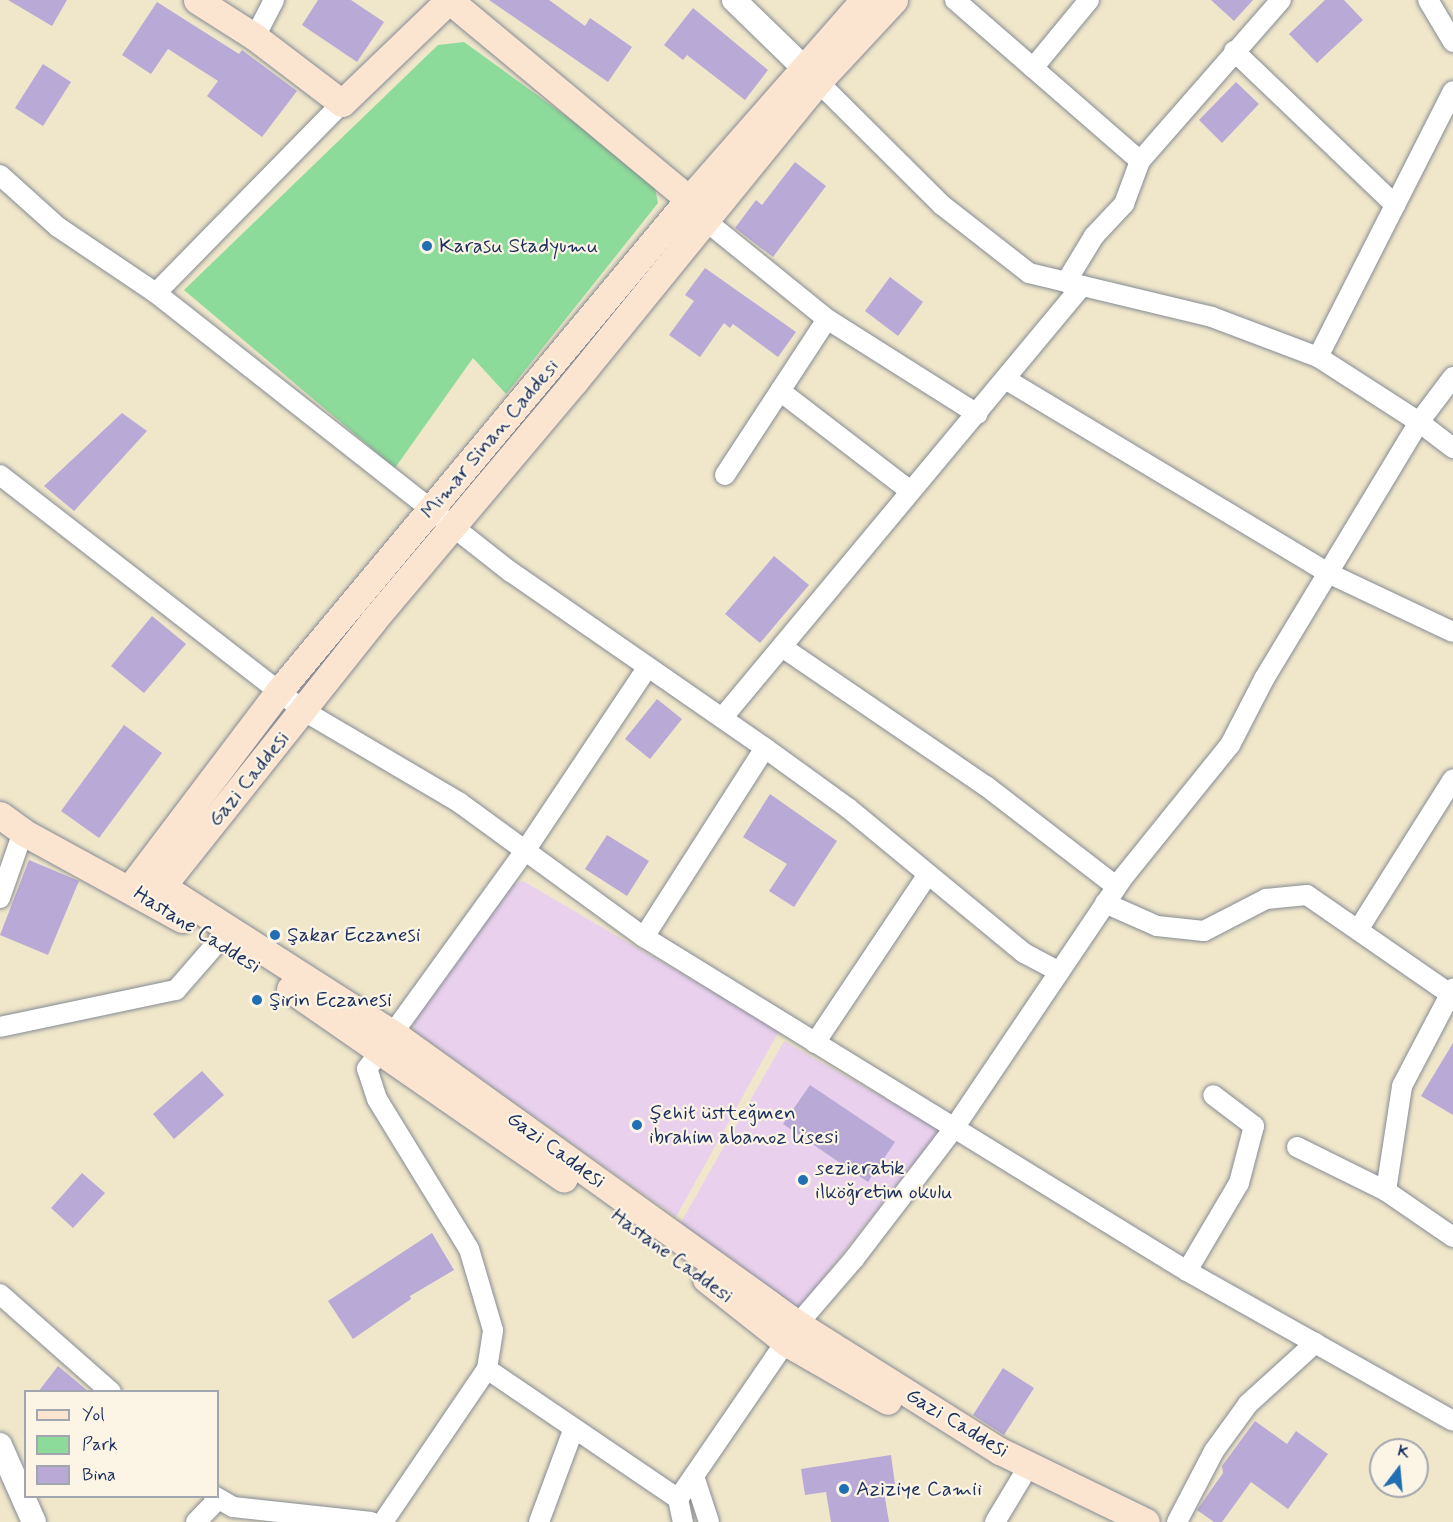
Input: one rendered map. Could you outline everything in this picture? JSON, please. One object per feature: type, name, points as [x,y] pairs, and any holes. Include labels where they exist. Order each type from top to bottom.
[{"type":"main road","points":[[196,0],[255,37],[342,103],[449,0],[689,199],[706,221]]},
{"type":"main road","name":"Mimar Sinan Caddesi","points":[[304,711],[706,221],[864,0]]},
{"type":"main road","name":"Mimar Sinan Caddesi","points":[[130,888],[279,691],[689,199],[810,75],[894,0]]},
{"type":"main road","name":"Gazi Caddesi","points":[[162,886],[304,711]]},
{"type":"main road","name":"Hastane Caddesi","points":[[0,815],[23,832],[224,935],[386,1041],[699,1273],[1022,1477],[1113,1522]]},
{"type":"main road","points":[[130,888],[162,886],[224,935]]},
{"type":"main road","name":"Gazi Caddesi","points":[[792,1333],[1000,1451],[1146,1522]]},
{"type":"street","points":[[255,37],[274,0]]},
{"type":"street","points":[[734,0],[810,75],[855,115],[942,205],[1029,273],[1212,317],[1318,357],[1419,422],[1453,448]]},
{"type":"street","points":[[956,0],[1140,161]]},
{"type":"street","points":[[1033,68],[1089,0]]},
{"type":"street","points":[[723,717],[909,489],[1007,380],[1074,284],[1094,236],[1124,204],[1140,161],[1281,0]]},
{"type":"street","points":[[1428,0],[1453,42]]},
{"type":"street","points":[[1234,51],[1395,205]]},
{"type":"street","points":[[1318,357],[1453,91]]},
{"type":"street","points":[[156,293],[342,103]]},
{"type":"street","points":[[0,175],[58,227],[156,293],[431,511],[647,668],[723,717],[928,874],[950,896],[1024,952],[1059,972]]},
{"type":"street","points":[[706,221],[827,319],[977,414]]},
{"type":"street","points":[[725,475],[827,319]]},
{"type":"street","points":[[678,1499],[792,1333],[854,1259],[954,1128],[1116,886],[1230,745],[1328,573],[1419,422],[1453,376]]},
{"type":"street","points":[[1007,380],[1328,573],[1453,632]]},
{"type":"street","points":[[780,391],[909,489]]},
{"type":"street","points":[[0,475],[304,711],[460,803],[526,848],[644,937],[1187,1271],[1453,1421]]},
{"type":"street","points":[[782,646],[986,786],[1116,886]]},
{"type":"street","points":[[383,1522],[487,1369],[493,1330],[468,1249],[377,1099],[367,1069],[526,848],[647,668]]},
{"type":"street","points":[[644,937],[765,748]]},
{"type":"street","points":[[1358,930],[1453,779]]},
{"type":"street","points":[[0,898],[23,832]]},
{"type":"street","points":[[815,1043],[928,874]]},
{"type":"street","points":[[1105,903],[1157,926],[1204,931],[1266,899],[1307,895],[1452,993],[1402,1086],[1386,1191]]},
{"type":"street","points":[[0,1027],[176,990],[224,935]]},
{"type":"street","points":[[1187,1271],[1239,1183],[1254,1126],[1213,1095]]},
{"type":"street","points":[[1297,1147],[1386,1191],[1453,1237]]},
{"type":"street","points":[[0,1294],[109,1390]]},
{"type":"street","points":[[1177,1522],[1214,1451],[1248,1404],[1315,1343]]},
{"type":"street","points":[[487,1369],[678,1499],[683,1522]]},
{"type":"street","points":[[539,1522],[574,1428]]},
{"type":"street","points":[[0,1445],[34,1522]]},
{"type":"street","points":[[694,1476],[709,1522]]},
{"type":"street","points":[[995,1522],[1022,1477]]},
{"type":"street","points":[[196,1522],[215,1498],[233,1507],[371,1522]]},
{"type":"shaded area","name":"şehit üstteğmen ibrahim abanoz lisesi","points":[[523,881],[779,1031],[676,1217],[415,1032],[413,1019],[505,888]]},
{"type":"shaded area","name":"sezieratik ilköğretim okulu","points":[[784,1041],[940,1130],[794,1315],[676,1231]]},
{"type":"green space","name":"Karasu Stadyumu","points":[[464,42],[653,179],[658,203],[506,394],[473,358],[395,468],[184,290],[438,45]]},
{"type":"building","points":[[8,0],[67,0],[52,26]]},
{"type":"building","points":[[318,0],[351,0],[384,22],[357,62],[302,25]]},
{"type":"building","points":[[489,0],[549,0],[585,26],[590,18],[632,47],[608,82]]},
{"type":"building","points":[[1211,0],[1253,0],[1234,21]]},
{"type":"building","points":[[1325,0],[1344,0],[1363,20],[1317,63],[1289,34]]},
{"type":"building","points":[[157,2],[239,54],[242,50],[297,91],[262,137],[207,96],[218,81],[168,49],[151,74],[122,55]]},
{"type":"building","points":[[693,8],[768,70],[745,100],[687,55],[683,60],[664,45]]},
{"type":"building","points":[[43,64],[71,82],[43,126],[15,108]]},
{"type":"building","points":[[1236,82],[1259,104],[1222,143],[1199,120]]},
{"type":"building","points":[[795,162],[826,186],[773,257],[735,228],[756,200],[762,205]]},
{"type":"building","points":[[705,268],[796,332],[778,357],[733,324],[730,328],[724,323],[700,357],[669,335],[694,301],[685,295]]},
{"type":"building","points":[[890,277],[923,302],[898,336],[865,311]]},
{"type":"building","points":[[122,413],[147,431],[74,511],[44,486]]},
{"type":"building","points":[[774,556],[809,585],[760,643],[725,614]]},
{"type":"building","points":[[152,616],[186,644],[144,693],[111,666]]},
{"type":"building","points":[[657,699],[682,719],[650,759],[625,739]]},
{"type":"building","points":[[124,725],[162,753],[99,838],[61,811]]},
{"type":"building","points":[[770,794],[837,841],[794,907],[769,891],[787,864],[743,837]]},
{"type":"building","points":[[607,835],[649,861],[627,896],[585,869]]},
{"type":"building","points":[[29,860],[79,881],[48,955],[0,935]]},
{"type":"building","points":[[1453,1043],[1453,1115],[1421,1096]]},
{"type":"building","points":[[202,1071],[224,1095],[174,1139],[153,1114]]},
{"type":"building","points":[[810,1085],[895,1142],[868,1182],[783,1124]]},
{"type":"building","points":[[82,1173],[105,1193],[73,1228],[51,1208]]},
{"type":"building","points":[[432,1233],[454,1270],[410,1296],[411,1299],[353,1339],[328,1301]]},
{"type":"building","points":[[58,1366],[87,1390],[40,1390]]},
{"type":"building","points":[[1003,1368],[1034,1388],[1004,1435],[973,1415]]},
{"type":"building","points":[[1255,1421],[1287,1444],[1296,1431],[1328,1454],[1288,1509],[1251,1482],[1222,1522],[1214,1522],[1197,1510],[1223,1473],[1222,1466]]},
{"type":"building","name":"Aziziye Camii","points":[[891,1455],[895,1484],[883,1486],[889,1522],[831,1522],[826,1492],[805,1495],[801,1469]]},
{"type":"place","name":"Karasu Stadyumu","points":[[427,246]]},
{"type":"place","name":"Şakar Eczanesi","points":[[275,935]]},
{"type":"place","name":"Şirin Eczanesi","points":[[257,1000]]},
{"type":"place","name":"şehit üstteğmen ibrahim abanoz lisesi","points":[[637,1125]]},
{"type":"place","name":"sezieratik ilköğretim okulu","points":[[803,1180]]},
{"type":"place","name":"Aziziye Camii","points":[[844,1489]]}]
